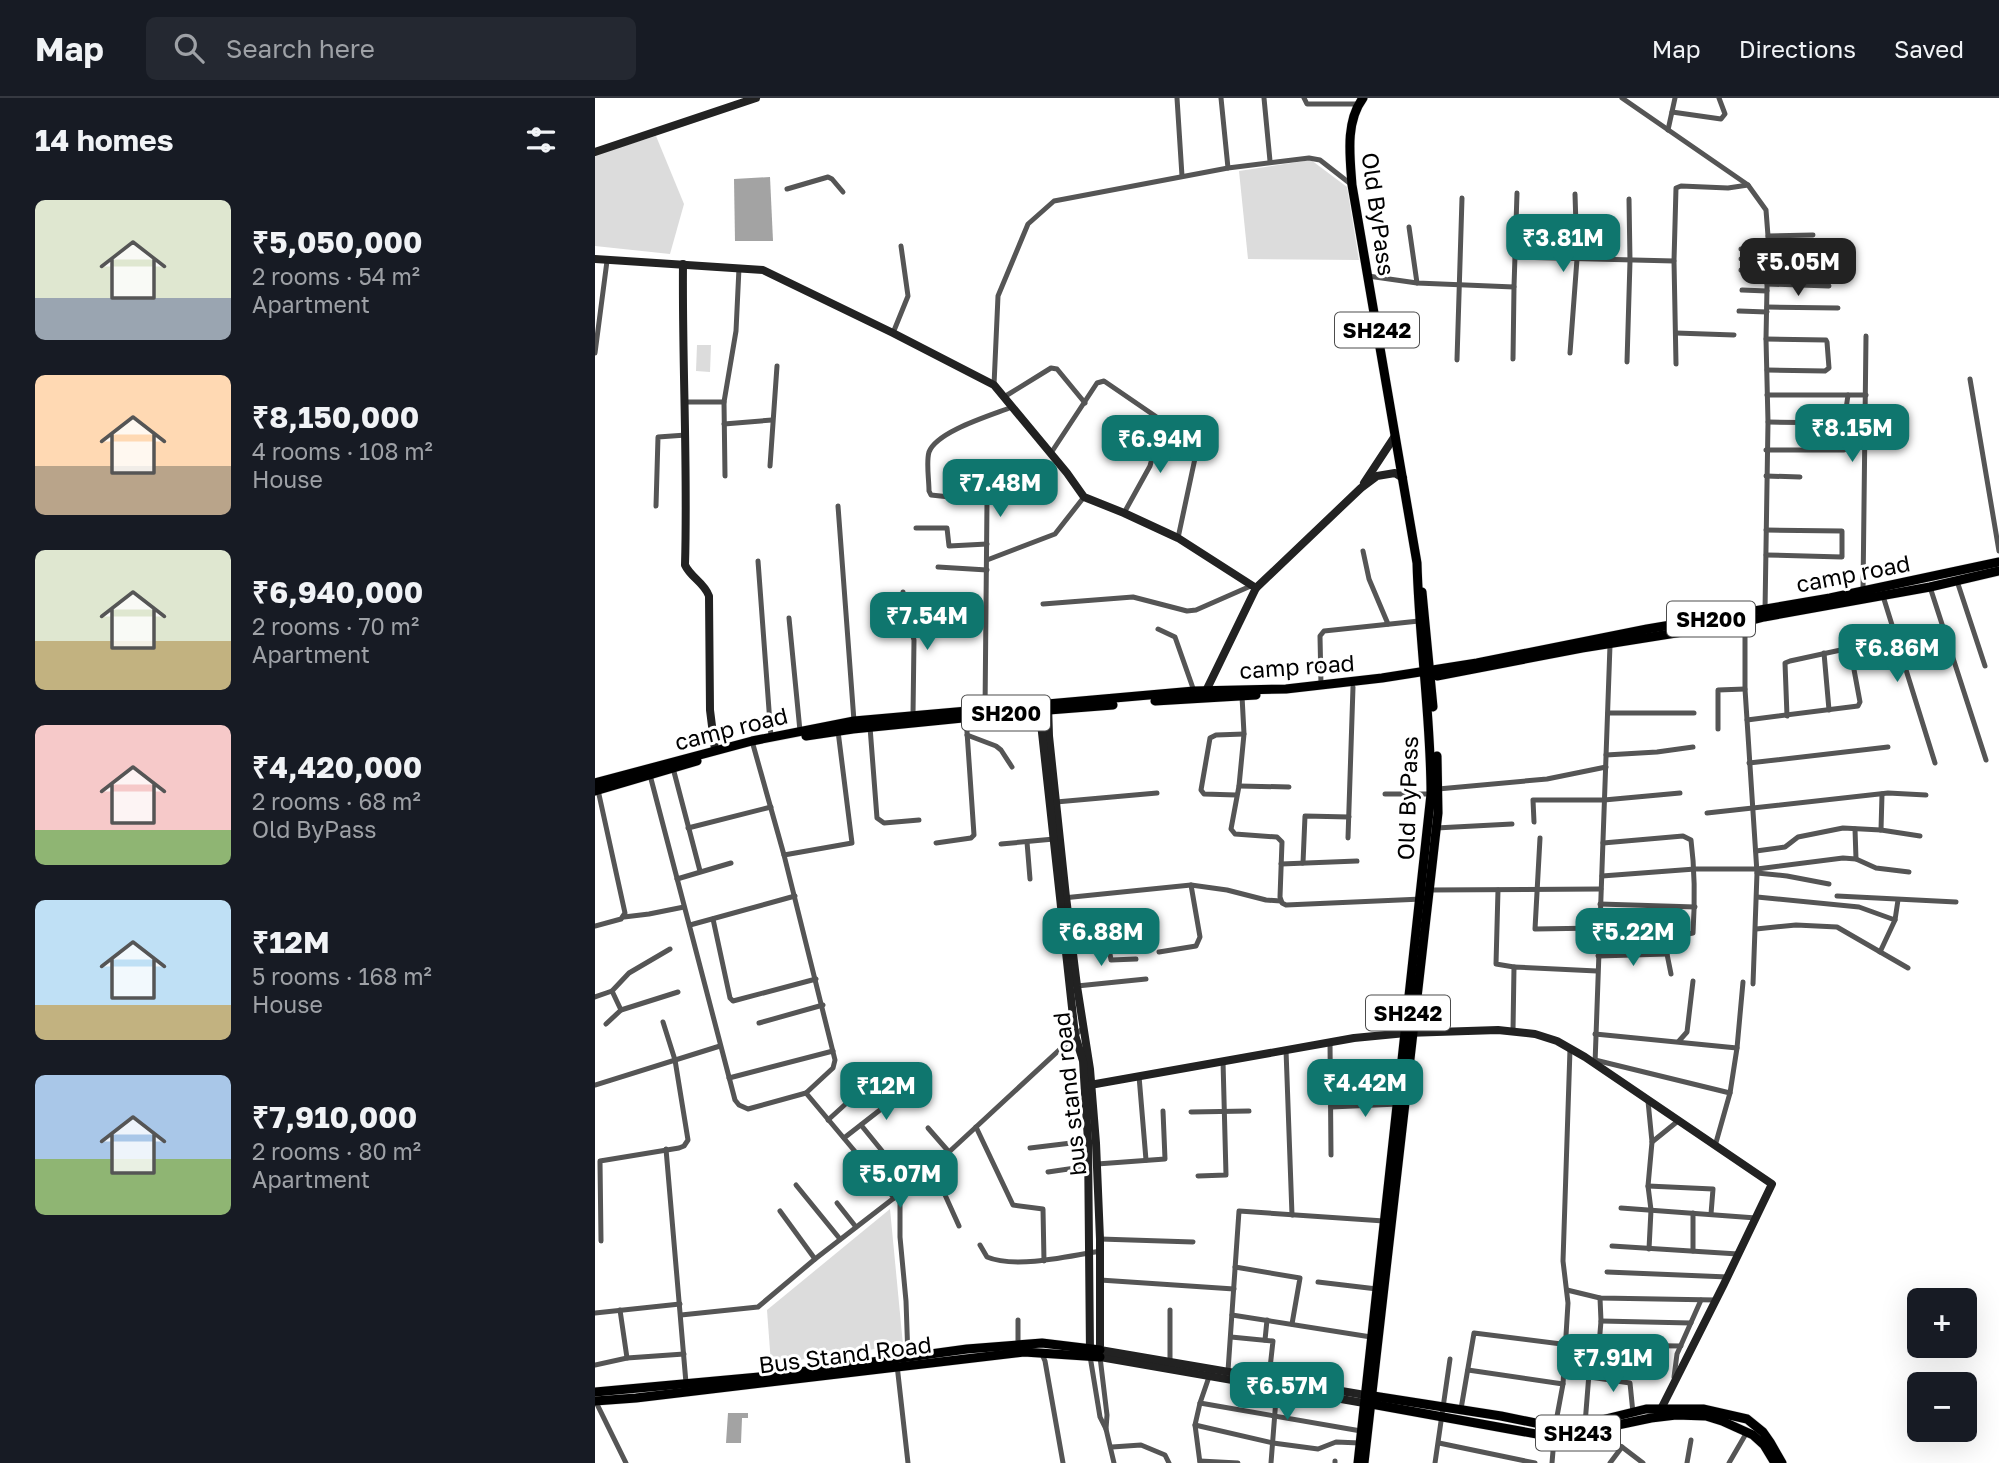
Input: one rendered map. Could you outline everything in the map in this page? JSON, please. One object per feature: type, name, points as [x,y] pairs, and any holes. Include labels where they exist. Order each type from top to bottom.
[{"type":"main road","name":"Old ByPass","points":[[1358,1463],[1368,1399],[1371,1337],[1398,1123],[1398,1104],[1410,1033],[1435,792],[1427,675],[1419,621],[1417,563],[1352,185],[1349,138],[1360,101]]},
{"type":"main road","name":"camp road","points":[[1044,707],[1194,691],[1242,696],[1353,687],[1610,645],[1999,562]]},
{"type":"main road","points":[[1417,563],[1425,607],[1427,675]]},
{"type":"main road","name":"camp road","points":[[1764,613],[1883,596],[1999,571]]},
{"type":"main road","name":"camp road","points":[[596,788],[715,750],[838,728],[854,721],[1286,689],[1427,675],[1647,629],[1745,618]]},
{"type":"main road","name":"camp road","points":[[596,788],[800,731],[870,727],[966,717],[985,712]]},
{"type":"main road","points":[[1425,895],[1436,828],[1435,792]]},
{"type":"main road","points":[[1364,1463],[1368,1399],[1410,1033]]},
{"type":"main road","name":"Bus Stand Road","points":[[595,1401],[636,1398],[1018,1345],[1042,1343],[1095,1353]]},
{"type":"main road","name":"Bus Stand Road","points":[[909,1361],[1024,1352],[1095,1353]]},
{"type":"main road","name":"Bus Stand Road","points":[[595,1392],[897,1363]]},
{"type":"main road","name":"SH243","points":[[1368,1399],[1554,1432],[1651,1418],[1706,1416],[1750,1427],[1770,1442],[1781,1463]]},
{"type":"main road","name":"SH243","points":[[1443,1411],[1461,1409],[1554,1432]]},
{"type":"main road","name":"SH243","points":[[1587,1428],[1646,1409],[1703,1409],[1747,1419],[1775,1463]]},
{"type":"street","points":[[595,152],[756,98]]},
{"type":"street","points":[[1177,98],[1182,176]]},
{"type":"street","points":[[1221,98],[1228,168]]},
{"type":"street","points":[[1264,98],[1270,162]]},
{"type":"street","points":[[1304,98],[1307,104],[1360,101]]},
{"type":"street","points":[[1622,98],[1748,185],[1766,211],[1769,236],[1764,613]]},
{"type":"street","points":[[1668,130],[1675,98]]},
{"type":"street","points":[[1672,112],[1721,119],[1725,114],[1719,98]]},
{"type":"street","points":[[994,385],[998,296],[1028,224],[1054,201],[1228,168],[1315,158],[1352,185]]},
{"type":"street","points":[[787,190],[828,177],[843,192]]},
{"type":"street","points":[[1676,364],[1676,188],[1728,188],[1748,185]]},
{"type":"street","points":[[1513,359],[1517,193]]},
{"type":"street","points":[[1570,353],[1577,259],[1575,194]]},
{"type":"street","points":[[1457,360],[1462,198]]},
{"type":"street","points":[[1627,362],[1629,199]]},
{"type":"street","points":[[1409,227],[1417,283]]},
{"type":"street","points":[[1769,236],[1813,235]]},
{"type":"street","points":[[893,333],[908,296],[901,246]]},
{"type":"street","points":[[1741,248],[1768,249]]},
{"type":"street","points":[[1516,257],[1674,261]]},
{"type":"street","points":[[595,259],[763,270],[893,333],[994,385],[1084,497],[1178,538],[1255,586]]},
{"type":"street","points":[[1741,259],[1833,261]]},
{"type":"street","points":[[595,354],[607,261]]},
{"type":"street","points":[[683,264],[685,565],[706,588],[709,596],[711,710],[715,750]]},
{"type":"street","points":[[725,476],[724,402],[736,331],[739,268]]},
{"type":"street","points":[[1741,270],[1767,271]]},
{"type":"street","points":[[1368,276],[1417,283],[1514,287]]},
{"type":"street","points":[[1742,290],[1829,286]]},
{"type":"street","points":[[1739,311],[1838,308]]},
{"type":"street","points":[[1676,332],[1734,335]]},
{"type":"street","points":[[1863,591],[1866,336]]},
{"type":"street","points":[[1766,339],[1826,340],[1829,368],[1825,371],[1767,370]]},
{"type":"street","points":[[770,466],[777,366]]},
{"type":"street","points":[[1004,397],[1051,368],[1057,369],[1085,403]]},
{"type":"street","points":[[1970,379],[1999,551]]},
{"type":"street","points":[[1051,453],[1097,383],[1104,382],[1194,441],[1197,446],[1178,538]]},
{"type":"street","points":[[1767,395],[1866,395]]},
{"type":"street","points":[[1766,450],[1844,450],[1848,395]]},
{"type":"street","points":[[685,402],[724,402]]},
{"type":"street","points":[[1010,493],[987,501],[931,495],[929,453],[948,433],[1012,407]]},
{"type":"street","points":[[724,424],[772,420]]},
{"type":"street","points":[[1124,513],[1150,466],[1162,422]]},
{"type":"street","points":[[1768,422],[1845,423]]},
{"type":"street","points":[[656,506],[658,437],[686,435]]},
{"type":"street","points":[[1361,488],[1395,436]]},
{"type":"street","points":[[1043,604],[1133,597],[1187,611],[1196,610],[1255,586],[1377,476],[1395,473],[1403,478]]},
{"type":"street","points":[[1766,476],[1800,477]]},
{"type":"street","points":[[987,560],[1055,534],[1084,497]]},
{"type":"street","points":[[985,712],[987,501]]},
{"type":"street","points":[[838,506],[854,721]]},
{"type":"street","points":[[916,528],[947,528],[949,545],[987,544]]},
{"type":"street","points":[[1766,530],[1842,531],[1842,556],[1766,555]]},
{"type":"street","points":[[1363,551],[1369,579],[1388,624]]},
{"type":"street","points":[[758,561],[771,737]]},
{"type":"street","points":[[938,567],[987,570]]},
{"type":"street","points":[[1957,581],[1985,666]]},
{"type":"street","points":[[1204,694],[1255,586]]},
{"type":"street","points":[[1930,587],[1986,760]]},
{"type":"street","points":[[903,592],[903,614],[914,640],[913,715]]},
{"type":"street","points":[[1883,596],[1935,763]]},
{"type":"street","points":[[789,618],[800,731]]},
{"type":"street","points":[[1745,618],[1745,689],[1757,871],[1753,984]]},
{"type":"street","points":[[1321,685],[1320,636],[1324,631],[1419,621]]},
{"type":"street","points":[[1158,629],[1175,637],[1194,691]]},
{"type":"street","points":[[1787,716],[1785,663],[1868,642]]},
{"type":"street","points":[[1595,1062],[1610,645]]},
{"type":"street","points":[[1747,720],[1858,706],[1860,703],[1850,648]]},
{"type":"street","points":[[1824,653],[1829,710]]},
{"type":"street","points":[[1347,838],[1353,687]]},
{"type":"street","points":[[1718,729],[1718,690],[1745,689]]},
{"type":"street","points":[[1242,696],[1244,734],[1232,832],[1281,839],[1280,901]]},
{"type":"street","name":"bus stand road","points":[[1044,707],[1049,736],[1075,1035],[1083,1061],[1088,1141],[1093,1165],[1089,1253],[1095,1353]]},
{"type":"street","points":[[1608,713],[1693,713]]},
{"type":"street","points":[[936,843],[971,838],[974,835],[966,717]]},
{"type":"street","points":[[870,727],[877,818],[884,822],[919,820]]},
{"type":"street","points":[[784,855],[852,843],[838,728]]},
{"type":"street","points":[[1236,795],[1204,794],[1201,790],[1210,738],[1216,735],[1244,734]]},
{"type":"street","points":[[967,735],[1001,750],[1012,767]]},
{"type":"street","points":[[650,775],[735,1100],[748,1110],[806,1093],[835,1063],[795,896],[753,744]]},
{"type":"street","points":[[1607,755],[1693,747]]},
{"type":"street","points":[[1749,764],[1888,747]]},
{"type":"street","points":[[1385,794],[1435,792],[1547,779],[1606,767]]},
{"type":"street","points":[[673,768],[700,871]]},
{"type":"street","points":[[1239,786],[1289,787]]},
{"type":"street","points":[[596,788],[624,917]]},
{"type":"street","points":[[1053,802],[1157,793]]},
{"type":"street","points":[[1534,822],[1533,800],[1604,800],[1680,793]]},
{"type":"street","points":[[1881,830],[1882,794]]},
{"type":"street","points":[[1707,813],[1882,794],[1927,795]]},
{"type":"street","name":"bus stand road","points":[[1053,802],[1053,839],[1072,946],[1090,1085],[1093,1165],[1100,1239],[1095,1353]]},
{"type":"street","points":[[688,828],[771,807]]},
{"type":"street","points":[[1303,863],[1305,816],[1349,817]]},
{"type":"street","points":[[1436,828],[1512,824]]},
{"type":"street","points":[[1756,850],[1785,847],[1798,837],[1843,828],[1920,836]]},
{"type":"street","points":[[1855,829],[1856,859]]},
{"type":"street","points":[[1603,843],[1686,836],[1691,840],[1695,869],[1695,907],[1693,933],[1688,934]]},
{"type":"street","points":[[1540,838],[1535,929],[1667,931],[1670,935],[1667,954],[1671,974]]},
{"type":"street","points":[[1002,844],[1053,839]]},
{"type":"street","points":[[1027,842],[1030,879]]},
{"type":"street","points":[[1757,871],[1843,858],[1856,859],[1876,868],[1909,872]]},
{"type":"street","points":[[1282,864],[1357,860]]},
{"type":"street","points":[[677,878],[731,863]]},
{"type":"street","points":[[1602,876],[1695,869],[1757,871],[1829,884]]},
{"type":"street","points":[[1063,898],[1191,886],[1227,890],[1280,901],[1286,905],[1498,890],[1601,889]]},
{"type":"street","points":[[1159,952],[1198,944],[1191,886]]},
{"type":"street","points":[[1498,890],[1496,964],[1597,971]]},
{"type":"street","points":[[690,925],[795,896]]},
{"type":"street","points":[[1837,896],[1956,902]]},
{"type":"street","points":[[1757,898],[1859,907],[1895,920]]},
{"type":"street","points":[[1880,952],[1895,920],[1898,900]]},
{"type":"street","points":[[1600,904],[1695,907]]},
{"type":"street","points":[[595,926],[624,917],[684,907]]},
{"type":"street","points":[[713,919],[730,998],[733,1001],[816,979]]},
{"type":"street","points":[[1756,929],[1797,925],[1837,927],[1907,968]]},
{"type":"street","points":[[1072,946],[1108,942],[1111,960],[1136,959]]},
{"type":"street","points":[[595,997],[612,991],[629,973],[670,949]]},
{"type":"street","points":[[1598,956],[1667,954]]},
{"type":"street","points":[[1513,1031],[1514,967]]},
{"type":"street","points":[[1077,986],[1146,979]]},
{"type":"street","points":[[1679,1041],[1687,1032],[1693,981]]},
{"type":"street","points":[[1715,1146],[1730,1093],[1743,982]]},
{"type":"street","points":[[612,991],[621,1010]]},
{"type":"street","points":[[606,1024],[621,1010],[678,992]]},
{"type":"street","points":[[759,1023],[823,1005]]},
{"type":"street","points":[[601,1241],[600,1161],[684,1146],[688,1140],[675,1060],[663,1022]]},
{"type":"street","points":[[681,1315],[758,1307],[949,1152],[1083,1028]]},
{"type":"street","points":[[1090,1085],[1330,1042],[1410,1033],[1498,1030],[1535,1034],[1557,1041],[1595,1062],[1772,1184],[1661,1409]]},
{"type":"street","points":[[1595,1034],[1737,1048]]},
{"type":"street","points":[[1330,1042],[1331,1155]]},
{"type":"street","points":[[595,1085],[720,1046]]},
{"type":"street","points":[[1552,1463],[1554,1432],[1563,1384],[1568,1303],[1563,1261],[1570,1049]]},
{"type":"street","points":[[1286,1050],[1292,1215]]},
{"type":"street","points":[[729,1078],[833,1051]]},
{"type":"street","points":[[1198,1176],[1226,1175],[1223,1061]]},
{"type":"street","points":[[1595,1062],[1730,1093]]},
{"type":"street","points":[[1139,1076],[1146,1160]]},
{"type":"street","points":[[844,1138],[912,1085]]},
{"type":"street","points":[[828,1120],[861,1090]]},
{"type":"street","points":[[806,1093],[897,1196],[909,1361]]},
{"type":"street","points":[[1648,1101],[1652,1142],[1648,1186],[1651,1210],[1649,1249]]},
{"type":"street","points":[[1331,1107],[1398,1104]]},
{"type":"street","points":[[1048,1172],[1165,1159],[1163,1111]]},
{"type":"street","points":[[1191,1112],[1249,1111]]},
{"type":"street","points":[[1652,1142],[1678,1121]]},
{"type":"street","points":[[861,1125],[909,1184]]},
{"type":"street","points":[[977,1126],[1013,1205],[1043,1209],[1044,1261]]},
{"type":"street","points":[[928,1128],[949,1152]]},
{"type":"street","points":[[1030,1148],[1088,1141]]},
{"type":"street","points":[[666,1149],[687,1384]]},
{"type":"street","points":[[932,1166],[959,1226]]},
{"type":"street","points":[[796,1185],[840,1239]]},
{"type":"street","points":[[1648,1186],[1713,1189],[1711,1214]]},
{"type":"street","points":[[837,1203],[856,1227]]},
{"type":"street","points":[[1621,1208],[1756,1218]]},
{"type":"street","points":[[780,1211],[815,1259]]},
{"type":"street","points":[[1229,1370],[1239,1211],[1384,1221]]},
{"type":"street","points":[[1693,1213],[1693,1251]]},
{"type":"street","points":[[1100,1239],[1193,1242]]},
{"type":"street","points":[[980,1245],[987,1257],[993,1259],[1044,1261],[1100,1251]]},
{"type":"street","points":[[1612,1246],[1739,1254]]},
{"type":"street","points":[[1235,1267],[1300,1278],[1292,1324]]},
{"type":"street","points":[[1608,1272],[1728,1277]]},
{"type":"street","points":[[1100,1280],[1234,1289]]},
{"type":"street","points":[[1318,1282],[1377,1289]]},
{"type":"street","points":[[1567,1290],[1599,1298],[1716,1300]]},
{"type":"street","points":[[1599,1298],[1601,1321],[1590,1361],[1587,1428],[1622,1447],[1643,1463]]},
{"type":"street","points":[[1691,1299],[1692,1320]]},
{"type":"street","points":[[1673,1384],[1677,1354],[1701,1300]]},
{"type":"street","points":[[595,1313],[680,1304]]},
{"type":"street","points":[[620,1310],[627,1358]]},
{"type":"street","points":[[1170,1310],[1170,1361]]},
{"type":"street","points":[[1232,1315],[1371,1337]]},
{"type":"street","points":[[1018,1320],[1018,1345]]},
{"type":"street","points":[[1265,1340],[1267,1320]]},
{"type":"street","points":[[1601,1321],[1692,1320]]},
{"type":"street","points":[[1461,1409],[1474,1332],[1566,1346],[1681,1346]]},
{"type":"street","points":[[1231,1336],[1273,1341],[1275,1416],[1271,1463]]},
{"type":"street","points":[[1041,1352],[1045,1361],[1063,1463]]},
{"type":"street","points":[[1095,1353],[1275,1381]]},
{"type":"street","points":[[1095,1353],[1170,1361],[1211,1372],[1229,1370],[1368,1399]]},
{"type":"street","points":[[1095,1353],[1107,1415],[1106,1429]]},
{"type":"street","points":[[1095,1353],[1100,1418],[1112,1447],[1114,1463]]},
{"type":"street","points":[[595,1365],[627,1358],[684,1354]]},
{"type":"street","points":[[1436,1463],[1450,1359]]},
{"type":"street","points":[[1590,1361],[1631,1365],[1632,1368],[1652,1368]]},
{"type":"street","points":[[897,1363],[908,1463]]},
{"type":"street","points":[[1631,1365],[1633,1413]]},
{"type":"street","points":[[1468,1370],[1563,1384]]},
{"type":"street","points":[[1211,1372],[1195,1425],[1200,1462],[1238,1463]]},
{"type":"street","points":[[1590,1377],[1630,1383]]},
{"type":"street","points":[[595,1401],[626,1463]]},
{"type":"street","points":[[1200,1403],[1361,1431]]},
{"type":"street","points":[[1195,1425],[1273,1443],[1318,1449],[1336,1442],[1360,1443]]},
{"type":"street","points":[[1729,1463],[1750,1427]]},
{"type":"street","points":[[1687,1463],[1691,1440]]},
{"type":"street","points":[[1439,1443],[1535,1463]]},
{"type":"street","points":[[1112,1447],[1141,1445],[1165,1455],[1169,1463]]},
{"type":"street","points":[[1610,1463],[1622,1447]]},
{"type":"shaded area","points":[[656,136],[684,204],[670,254],[595,246],[595,155]]},
{"type":"shaded area","points":[[1311,160],[1347,187],[1359,260],[1248,259],[1239,171]]},
{"type":"shaded area","points":[[770,177],[773,241],[735,241],[734,179]]},
{"type":"shaded area","points":[[697,345],[711,345],[710,372],[696,371]]},
{"type":"shaded area","points":[[890,1209],[903,1345],[771,1364],[767,1310]]},
{"type":"shaded area","points":[[728,1413],[748,1413],[748,1418],[742,1418],[741,1443],[726,1443]]}]
